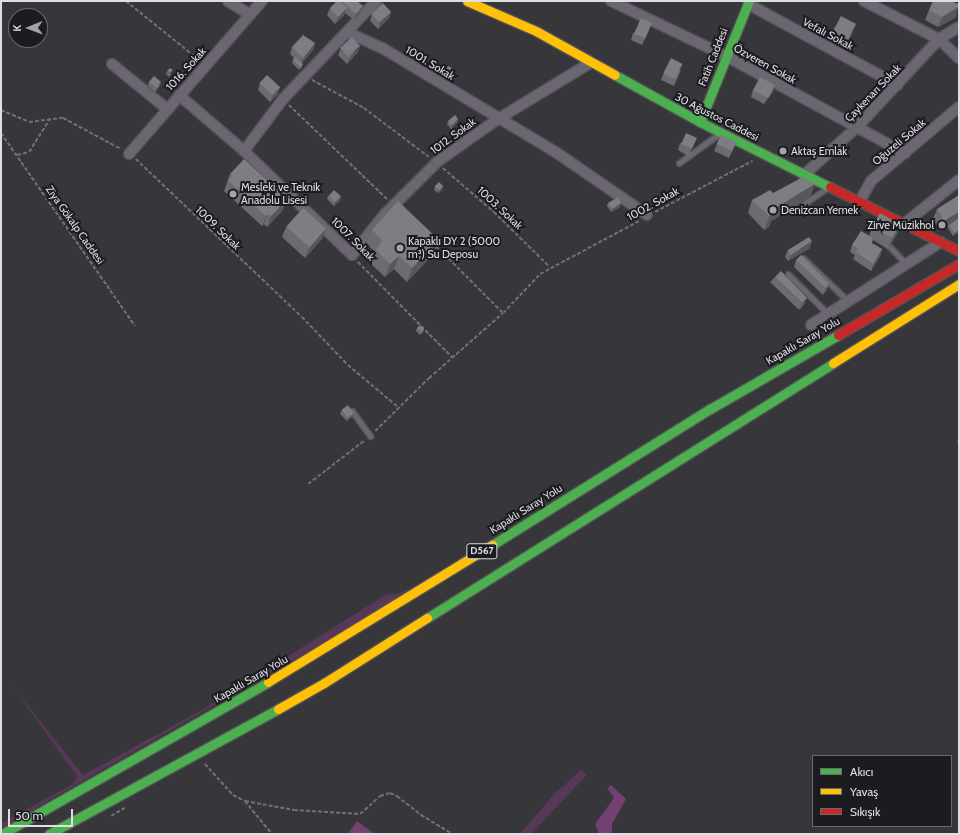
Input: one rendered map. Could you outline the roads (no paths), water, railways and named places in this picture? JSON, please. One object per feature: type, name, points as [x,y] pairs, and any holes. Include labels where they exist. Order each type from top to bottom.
[{"type":"main road","name":"30 Ağustos Caddesi","points":[[468,1],[536,31],[590,63],[764,155],[941,242],[957,248]]},
{"type":"main road","name":"Fatih Caddesi","points":[[700,122],[749,3]]},
{"type":"main road","name":"Kapaklı Saray Yolu","points":[[2,834],[314,656],[710,409],[959,264]]},
{"type":"main road","name":"D567","points":[[49,834],[324,683],[959,284]]},
{"type":"street","points":[[228,1],[250,15]]},
{"type":"street","name":"1016. Sokak","points":[[129,154],[179,94],[262,1]]},
{"type":"street","points":[[244,151],[268,115],[304,75],[376,1]]},
{"type":"street","name":"Özveren Sokak","points":[[611,1],[726,56],[905,153]]},
{"type":"street","points":[[864,1],[939,38],[959,58]]},
{"type":"street","name":"Vefalı Sokak","points":[[749,3],[898,85]]},
{"type":"street","name":"Çaykenarı Sokak","points":[[804,175],[857,127],[898,85],[939,38],[959,27]]},
{"type":"street","name":"1001. Sokak","points":[[347,32],[384,49],[498,119],[557,153],[648,215]]},
{"type":"street","name":"1012. Sokak","points":[[352,255],[385,214],[437,162],[498,119],[590,63]]},
{"type":"street","points":[[112,64],[167,109]]},
{"type":"street","name":"1007. Sokak","points":[[179,94],[244,151],[352,255]]},
{"type":"street","name":"Oğuzeli Sokak","points":[[860,201],[871,181],[959,107]]},
{"type":"street","points":[[904,224],[959,180]]},
{"type":"street","points":[[811,325],[941,242]]},
{"type":"lane","points":[[680,163],[721,133]]},
{"type":"lane","points":[[805,203],[830,187]]},
{"type":"lane","points":[[875,238],[883,240],[906,264]]},
{"type":"lane","points":[[803,258],[848,301]]},
{"type":"lane","points":[[788,274],[828,314]]},
{"type":"lane","points":[[352,411],[370,436]]},
{"type":"place","name":"Aktaş Emlak","points":[[783,151]]},
{"type":"place","name":"Mesleki ve Teknik Anadolu Lisesi","points":[[233,194]]},
{"type":"place","name":"Denizcan Yemek","points":[[773,210]]},
{"type":"place","name":"Zirve Müzikhol","points":[[942,225]]},
{"type":"place","name":"Kapaklı DY 2 (5000 m³) Su Deposu","points":[[400,248]]}]
